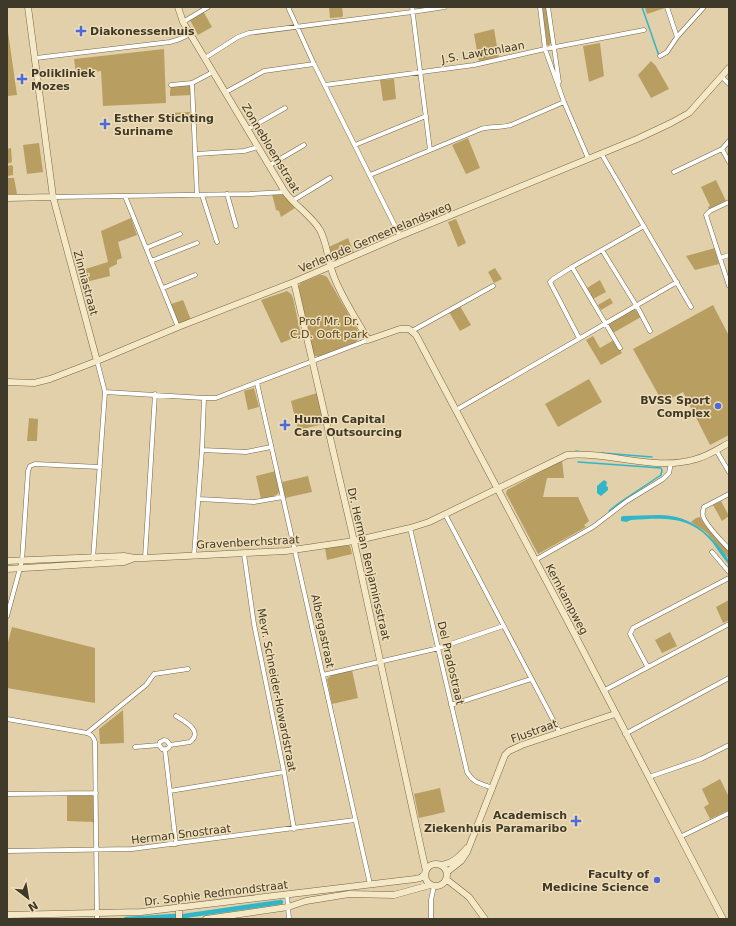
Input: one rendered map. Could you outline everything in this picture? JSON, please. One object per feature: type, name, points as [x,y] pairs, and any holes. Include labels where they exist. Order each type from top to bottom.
[{"type":"street","name":"Zinniastraat","points":[[28,7],[36,58],[53,197],[105,392],[93,561]]},
{"type":"street","name":"Zonnebloemstraat","points":[[178,7],[183,22],[248,128],[285,192],[292,201],[314,221],[321,231],[331,266],[343,295],[368,340]]},
{"type":"street","points":[[183,22],[208,7]]},
{"type":"street","points":[[288,7],[314,64],[400,236]]},
{"type":"street","points":[[412,7],[430,150]]},
{"type":"street","points":[[205,58],[244,34],[445,7]]},
{"type":"street","points":[[540,7],[545,49],[564,102],[588,158]]},
{"type":"street","points":[[548,7],[560,89]]},
{"type":"street","points":[[667,7],[677,37]]},
{"type":"street","points":[[660,56],[667,52],[677,37],[704,7]]},
{"type":"street","name":"J.S. Lawtonlaan","points":[[325,85],[493,61],[545,49],[644,30]]},
{"type":"street","points":[[36,58],[170,42],[190,34]]},
{"type":"street","points":[[226,92],[264,71],[314,64]]},
{"type":"street","name":"Verlengde Gemeenelandsweg","points":[[7,382],[34,383],[50,379],[97,361],[178,327],[294,282],[400,236],[602,153],[680,119],[695,107],[729,68]]},
{"type":"street","points":[[170,85],[192,84],[213,72]]},
{"type":"street","points":[[722,77],[729,84]]},
{"type":"street","points":[[192,84],[200,195],[217,242]]},
{"type":"street","points":[[370,175],[481,129],[511,125],[564,102]]},
{"type":"street","points":[[248,128],[285,108]]},
{"type":"street","points":[[355,145],[426,116]]},
{"type":"street","points":[[674,172],[722,149],[729,141]]},
{"type":"street","points":[[270,165],[304,145]]},
{"type":"street","points":[[196,154],[244,151],[258,147]]},
{"type":"street","points":[[722,149],[729,162]]},
{"type":"street","points":[[602,153],[691,308]]},
{"type":"street","points":[[292,201],[330,178]]},
{"type":"street","points":[[7,198],[285,192]]},
{"type":"street","points":[[226,194],[236,226]]},
{"type":"street","points":[[125,196],[178,327]]},
{"type":"street","points":[[729,202],[710,211],[706,216],[726,281],[729,286]]},
{"type":"street","points":[[579,338],[550,282],[572,267],[644,226]]},
{"type":"street","points":[[146,248],[180,234]]},
{"type":"street","points":[[151,261],[197,243]]},
{"type":"street","points":[[602,250],[636,305],[650,331]]},
{"type":"street","points":[[720,258],[729,255]]},
{"type":"street","points":[[572,267],[620,348]]},
{"type":"street","points":[[163,288],[195,275]]},
{"type":"street","name":"Dr. Herman Benjaminsstraat","points":[[294,282],[381,661],[423,851],[426,873]]},
{"type":"street","points":[[456,410],[677,282]]},
{"type":"street","points":[[105,392],[216,398],[400,329],[409,329],[412,331],[493,286]]},
{"type":"street","name":"Kernkampweg","points":[[412,331],[416,335],[456,410],[723,919]]},
{"type":"street","name":"Albergastraat","points":[[257,383],[296,550],[370,884]]},
{"type":"street","points":[[145,558],[155,394]]},
{"type":"street","points":[[194,555],[199,499],[204,398]]},
{"type":"street","name":"Gravenberchstraat","points":[[7,569],[93,561],[124,556],[145,558],[244,554],[296,550],[354,541],[429,522],[567,455],[575,454],[655,463],[671,463],[694,460],[729,443]]},
{"type":"street","points":[[202,450],[246,452],[271,447]]},
{"type":"street","points":[[716,450],[729,472]]},
{"type":"street","points":[[535,560],[593,527],[627,501],[663,479],[669,473],[671,463]]},
{"type":"street","points":[[7,616],[22,561],[28,471],[30,466],[35,464],[100,467]]},
{"type":"street","points":[[729,494],[704,508],[702,511],[702,516],[706,522],[729,549]]},
{"type":"street","points":[[199,499],[254,502],[283,496]]},
{"type":"street","points":[[445,514],[560,733]]},
{"type":"street","name":"Del Pradostraat","points":[[410,528],[467,772],[470,778],[476,782],[493,788]]},
{"type":"street","points":[[712,552],[729,572]]},
{"type":"street","name":"Mevr. Schneider-Howardstraat","points":[[244,554],[254,624],[294,829]]},
{"type":"street","name":"Gravenberchstraat","points":[[7,562],[93,561]]},
{"type":"street","points":[[647,666],[630,634],[633,628],[729,578]]},
{"type":"street","points":[[604,691],[647,666],[729,624]]},
{"type":"street","points":[[323,675],[439,648],[503,626]]},
{"type":"street","points":[[87,733],[146,685],[154,674],[188,669]]},
{"type":"street","points":[[626,734],[729,678]]},
{"type":"street","points":[[451,705],[531,679]]},
{"type":"street","name":"Flustraat","points":[[446,876],[461,861],[467,852],[505,755],[509,751],[522,745],[615,714]]},
{"type":"street","points":[[165,750],[170,745],[188,743],[195,737],[193,727],[176,716]]},
{"type":"street","points":[[7,719],[92,735],[95,742],[97,916]]},
{"type":"street","points":[[135,747],[159,745],[161,741],[164,740],[167,740],[170,745]]},
{"type":"street","points":[[159,745],[165,750],[176,844]]},
{"type":"street","points":[[649,777],[701,760],[729,745]]},
{"type":"street","points":[[170,791],[284,772]]},
{"type":"street","points":[[7,794],[96,793]]},
{"type":"street","points":[[680,838],[729,813]]},
{"type":"street","name":"Herman Snostraat","points":[[7,851],[132,849],[355,820]]},
{"type":"street","name":"Flustraat","points":[[436,865],[450,863],[458,858],[471,842]]},
{"type":"street","name":"Dr. Herman Benjaminsstraat","points":[[423,851],[427,860],[436,865]]},
{"type":"street","points":[[460,889],[441,885],[432,885],[427,881],[426,873],[429,867],[436,865],[443,867],[446,876],[469,897],[485,919]]},
{"type":"street","name":"Dr. Sophie Redmondstraat","points":[[7,915],[97,916],[141,912],[418,878],[426,873]]},
{"type":"street","points":[[441,885],[446,876]]},
{"type":"street","points":[[431,919],[432,885]]},
{"type":"street","name":"Dr. Sophie Redmondstraat","points":[[206,919],[288,907],[306,900],[349,894],[394,895],[432,885]]},
{"type":"street","points":[[287,895],[289,919]]},
{"type":"street","points":[[179,908],[180,919]]},
{"type":"green space","points":[[329,7],[342,7],[342,17],[330,18]]},
{"type":"green space","points":[[542,7],[546,7],[551,43],[549,46],[547,45]]},
{"type":"green space","points":[[645,8],[665,8],[647,14]]},
{"type":"green space","points":[[203,11],[212,27],[198,35],[190,20]]},
{"type":"green space","points":[[7,25],[17,95],[7,96]]},
{"type":"green space","points":[[494,29],[499,58],[479,62],[474,34]]},
{"type":"green space","points":[[600,43],[604,76],[589,82],[583,46]]},
{"type":"green space","points":[[164,49],[166,103],[103,106],[101,71],[76,74],[74,59]]},
{"type":"green space","points":[[651,61],[656,66],[669,89],[651,98],[638,75]]},
{"type":"green space","points":[[394,79],[396,99],[383,101],[380,80]]},
{"type":"green space","points":[[190,85],[192,95],[170,96],[171,87]]},
{"type":"green space","points":[[190,112],[190,119],[171,120],[170,113]]},
{"type":"green space","points":[[468,138],[480,168],[466,174],[452,145]]},
{"type":"green space","points":[[39,143],[43,172],[27,174],[23,145]]},
{"type":"green space","points":[[11,148],[12,162],[7,164],[7,149]]},
{"type":"green space","points":[[12,165],[13,175],[7,176],[7,166]]},
{"type":"green space","points":[[7,178],[14,178],[17,194],[7,194]]},
{"type":"green space","points":[[716,180],[726,201],[709,209],[708,207],[710,206],[701,187]]},
{"type":"green space","points":[[272,194],[284,195],[295,208],[281,217],[279,211],[276,210]]},
{"type":"green space","points":[[131,218],[137,235],[118,242],[122,258],[117,260],[117,264],[109,268],[110,276],[82,283],[79,271],[108,262],[101,231]]},
{"type":"green space","points":[[456,219],[466,243],[458,247],[448,222]]},
{"type":"green space","points":[[348,238],[354,253],[338,259],[333,258],[329,247]]},
{"type":"green space","points":[[715,248],[719,264],[695,270],[686,256]]},
{"type":"green space","points":[[495,268],[502,279],[494,283],[488,272]]},
{"type":"green space","name":"Prof Mr. Dr. C,D. Ooft park","points":[[320,275],[327,277],[361,336],[355,343],[319,357],[313,355],[298,286],[301,283]]},
{"type":"green space","points":[[600,280],[606,292],[593,299],[587,288]]},
{"type":"green space","points":[[287,291],[293,298],[301,335],[281,343],[261,300]]},
{"type":"green space","points":[[610,298],[613,303],[601,310],[598,305]]},
{"type":"green space","points":[[183,300],[191,320],[179,325],[171,304]]},
{"type":"green space","points":[[713,305],[729,336],[729,435],[710,445],[683,392],[663,403],[633,349]]},
{"type":"green space","points":[[460,306],[471,325],[460,331],[449,312]]},
{"type":"green space","points":[[634,308],[641,317],[613,333],[608,324]]},
{"type":"green space","points":[[593,336],[600,348],[614,340],[622,353],[601,365],[586,340]]},
{"type":"green space","points":[[589,379],[602,402],[558,427],[545,404]]},
{"type":"green space","points":[[254,388],[259,407],[248,410],[244,391]]},
{"type":"green space","points":[[317,393],[324,424],[298,430],[291,401]]},
{"type":"green space","points":[[29,418],[38,419],[37,441],[27,441]]},
{"type":"green space","points":[[562,460],[564,478],[547,478],[543,497],[578,497],[589,521],[584,525],[586,527],[538,554],[506,494],[507,490]]},
{"type":"green space","points":[[276,471],[280,490],[279,493],[272,497],[261,499],[256,476]]},
{"type":"green space","points":[[308,476],[312,492],[285,498],[282,482]]},
{"type":"green space","points":[[721,501],[729,516],[722,521],[713,505]]},
{"type":"green space","points":[[700,517],[704,524],[729,551],[729,559],[707,533],[691,522]]},
{"type":"green space","points":[[347,545],[350,546],[352,554],[327,560],[325,548]]},
{"type":"green space","points":[[729,600],[729,620],[723,623],[716,607]]},
{"type":"green space","points":[[12,627],[95,648],[95,703],[7,688],[7,646]]},
{"type":"green space","points":[[670,632],[677,646],[662,653],[655,640]]},
{"type":"green space","points":[[352,670],[358,698],[332,704],[327,679],[332,675]]},
{"type":"green space","points":[[123,710],[124,743],[100,744],[99,729]]},
{"type":"green space","points":[[720,779],[729,797],[729,810],[710,819],[704,807],[709,804],[702,789]]},
{"type":"green space","points":[[440,788],[445,812],[419,818],[414,794]]},
{"type":"green space","points":[[93,794],[94,822],[67,821],[67,795]]},
{"type":"water","points":[[604,480],[607,482],[606,486],[608,487],[608,490],[601,496],[597,493],[597,486]]},
{"type":"water","points":[[660,515],[687,520],[702,529],[728,558],[729,565],[713,543],[704,534],[695,527],[686,523],[665,519],[631,520],[626,522],[621,521],[621,517],[623,516]]},
{"type":"waterway","points":[[642,7],[659,56]]},
{"type":"waterway","points":[[576,451],[582,452]]},
{"type":"waterway","points":[[602,453],[652,457]]},
{"type":"waterway","points":[[578,462],[661,468],[661,475],[609,511]]},
{"type":"waterway","points":[[184,916],[281,902]]},
{"type":"waterway","points":[[126,919],[175,916]]},
{"type":"place","name":"Diakonessenhuis","points":[[81,31]]},
{"type":"place","name":"Polikliniek Mozes","points":[[22,79]]},
{"type":"place","name":"Esther Stichting Suriname","points":[[105,124]]},
{"type":"place","name":"BVSS Sport Complex","points":[[718,406]]},
{"type":"place","name":"Human Capital Care Outsourcing","points":[[285,425]]},
{"type":"place","name":"Academisch Ziekenhuis Paramaribo","points":[[576,821]]},
{"type":"place","name":"Faculty of Medicine Science","points":[[657,880]]}]
